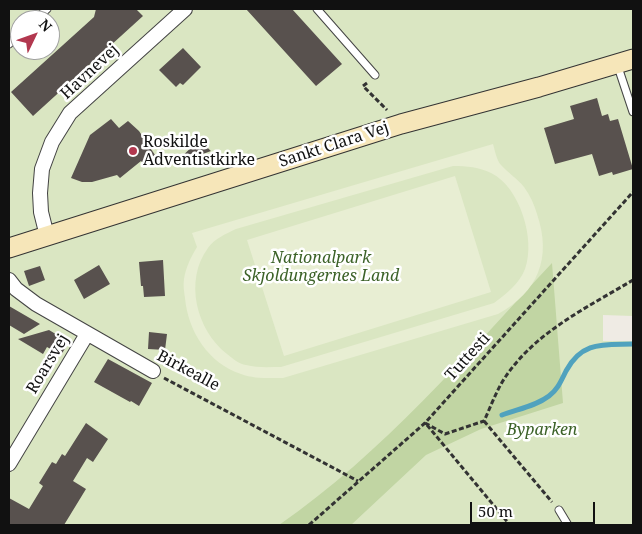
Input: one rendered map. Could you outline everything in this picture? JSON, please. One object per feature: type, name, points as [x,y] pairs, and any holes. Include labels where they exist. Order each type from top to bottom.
[{"type":"main road","name":"Sankt Clara Vej","points":[[9,248],[401,124],[625,61]]},
{"type":"street","name":"Havnevej","points":[[47,236],[41,212],[40,193],[42,169],[52,142],[70,113],[185,9]]},
{"type":"street","name":"Birkealle","points":[[9,280],[16,289],[36,304],[153,372]]},
{"type":"street","name":"Roarsvej","points":[[9,464],[87,334]]},
{"type":"lane","points":[[317,9],[375,75]]},
{"type":"lane","points":[[625,61],[633,112]]},
{"type":"lane","points":[[559,510],[568,525]]},
{"type":"path","points":[[375,75],[363,86],[401,124]]},
{"type":"path","name":"Tuttesti","points":[[309,525],[425,423],[633,192]]},
{"type":"path","points":[[425,423],[445,434],[484,421],[505,377],[525,352],[556,326],[633,280]]},
{"type":"path","name":"Birkealle","points":[[153,372],[358,481]]},
{"type":"path","points":[[484,421],[559,510]]},
{"type":"path","points":[[425,423],[510,525]]},
{"type":"green space","name":"Nationalpark Skjoldungernes Land","points":[[9,9],[633,9],[633,525],[9,525]]},
{"type":"green space","points":[[493,144],[500,163],[521,184],[532,200],[541,230],[543,245],[542,259],[532,284],[512,305],[498,314],[283,378],[262,378],[251,377],[229,369],[210,354],[195,334],[187,310],[184,286],[187,266],[197,247],[192,233]],"holes":[[[453,166],[473,167],[491,173],[510,190],[523,215],[528,244],[528,257],[525,269],[516,284],[494,303],[281,367],[254,367],[241,363],[229,356],[216,344],[201,318],[195,289],[196,275],[201,261],[208,248],[217,239],[236,229]]]},
{"type":"green space","points":[[455,176],[491,292],[284,356],[247,240]]},
{"type":"green space","points":[[552,263],[563,403],[481,429],[426,455],[351,525],[279,525],[317,497],[388,435],[422,402]]},
{"type":"shaded area","points":[[603,315],[633,316],[633,341],[603,341]]},
{"type":"building","points":[[96,9],[136,9],[143,16],[33,116],[11,92],[46,60],[60,60],[60,48],[94,17]]},
{"type":"building","points":[[246,9],[292,9],[342,64],[316,86]]},
{"type":"building","points":[[183,48],[201,67],[183,85],[180,83],[176,87],[159,70]]},
{"type":"building","points":[[597,98],[602,116],[608,114],[610,121],[618,119],[633,169],[613,175],[612,172],[599,176],[592,154],[555,164],[544,128],[574,119],[570,106]]},
{"type":"building","name":"Roskilde Adventistkirke","points":[[111,119],[119,128],[128,121],[139,131],[155,155],[144,164],[141,161],[120,178],[117,175],[92,182],[82,182],[71,178],[90,135]]},
{"type":"building","points":[[199,140],[211,151],[173,165]]},
{"type":"building","points":[[163,260],[165,296],[144,297],[139,262]]},
{"type":"building","points":[[99,265],[110,284],[84,299],[74,280]]},
{"type":"building","points":[[40,266],[45,280],[29,286],[24,271]]},
{"type":"building","points":[[9,306],[40,324],[24,334],[9,325]]},
{"type":"building","points":[[49,330],[69,342],[61,355],[47,347],[43,354],[18,339]]},
{"type":"building","points":[[149,332],[167,334],[165,350],[148,349]]},
{"type":"building","points":[[108,359],[152,383],[139,406],[94,382]]},
{"type":"building","points":[[86,423],[108,439],[93,462],[87,458],[73,481],[86,489],[64,525],[9,525],[9,498],[29,509],[43,486],[39,483],[52,462],[56,464],[62,454],[65,456]]},
{"type":"waterway","points":[[502,415],[533,405],[549,396],[557,388],[572,361],[586,350],[603,345],[633,344]]},
{"type":"place","name":"Roskilde Adventistkirke","points":[[133,151]]},
{"type":"park label","name":"Byparken","points":[[542,430]]}]
